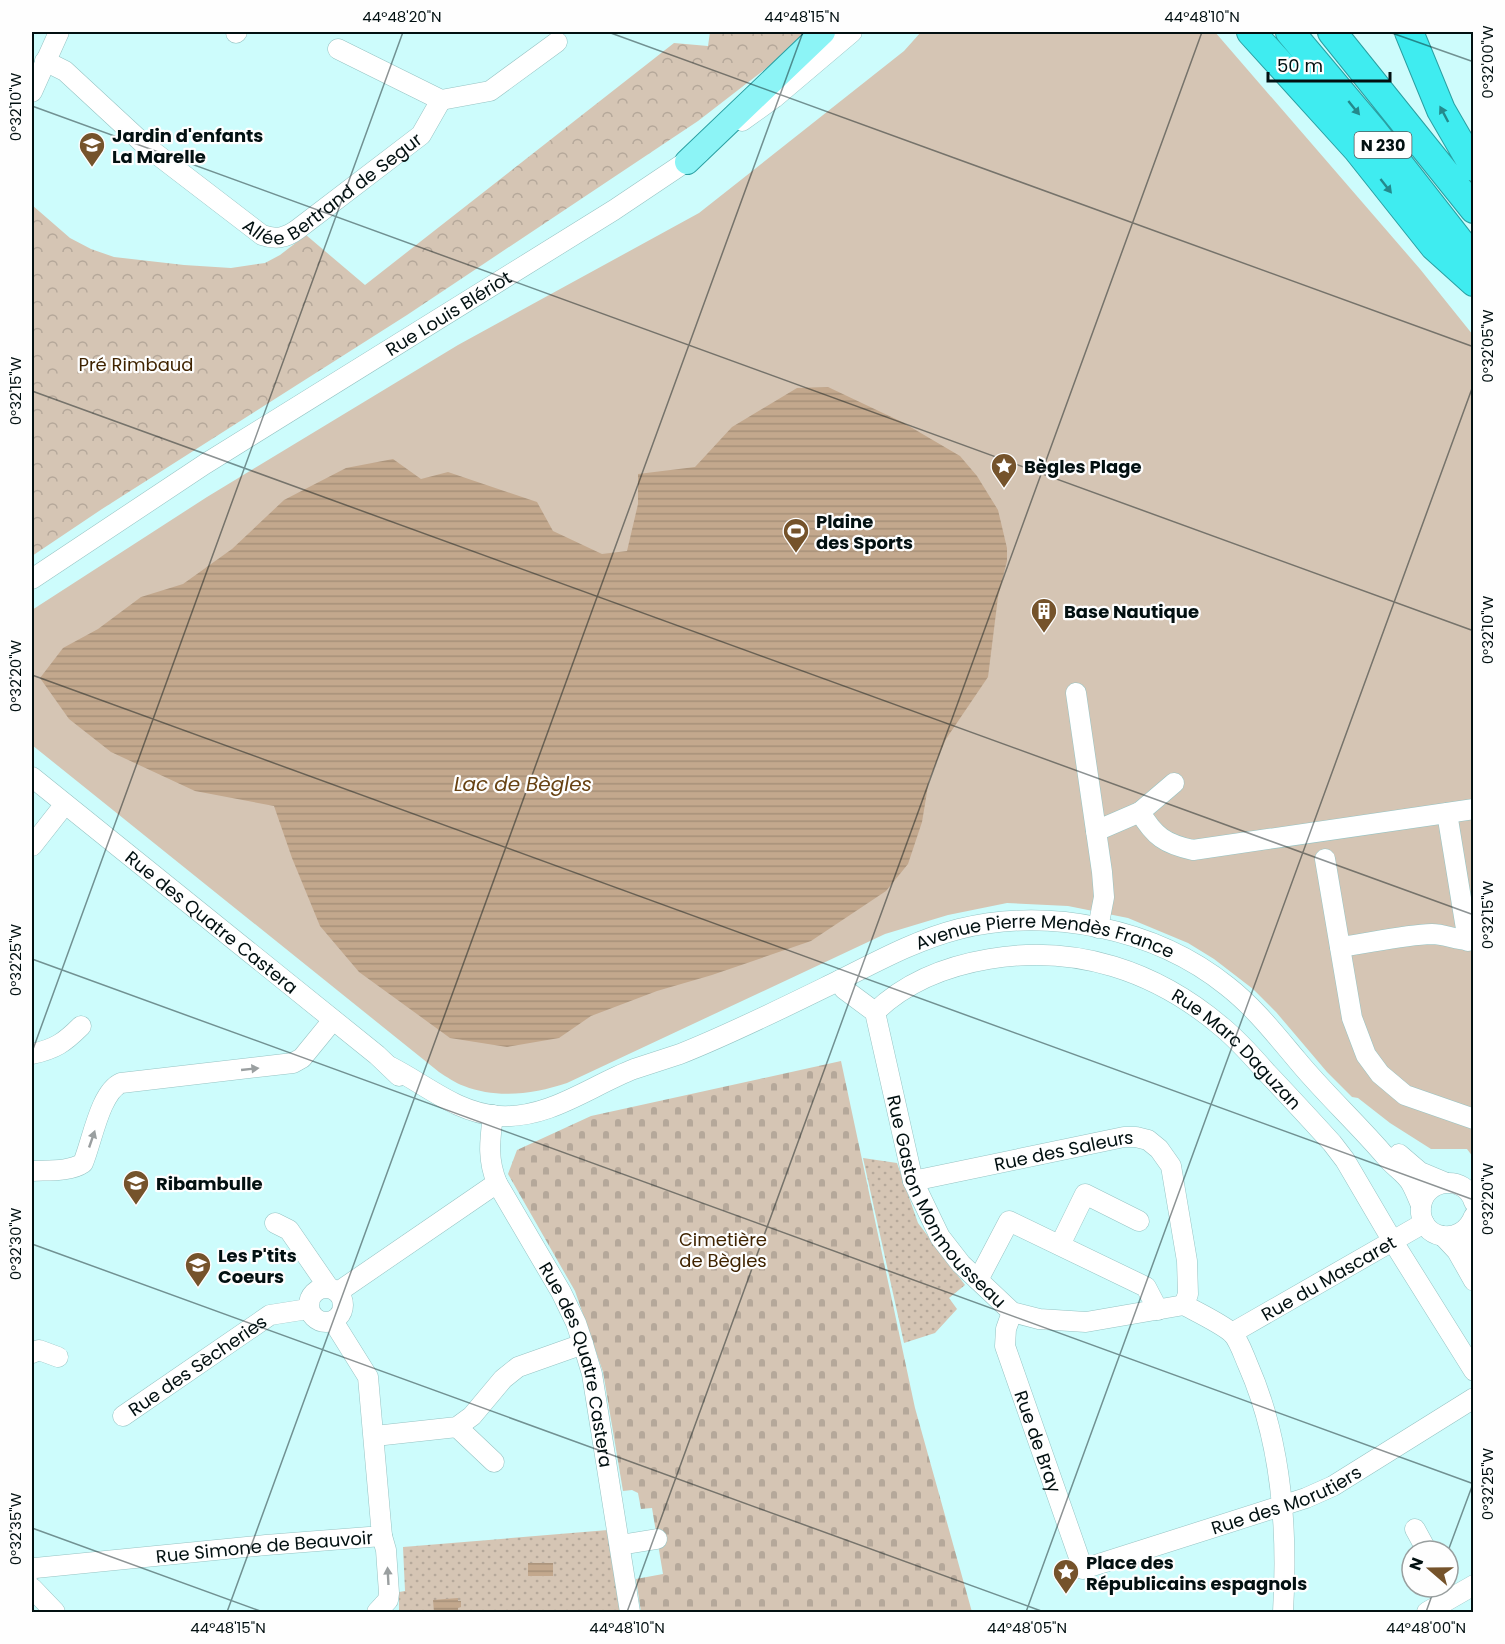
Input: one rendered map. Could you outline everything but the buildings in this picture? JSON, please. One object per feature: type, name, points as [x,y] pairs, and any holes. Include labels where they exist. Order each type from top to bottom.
[{"type":"highway","points":[[1251,32],[1357,149],[1434,246],[1473,282]]},
{"type":"highway","name":"N 230","points":[[1290,32],[1374,132],[1473,260]]},
{"type":"highway","name":"N 230","points":[[1332,32],[1473,209]]},
{"type":"highway","points":[[1409,32],[1441,110],[1473,167]]},
{"type":"main road","points":[[687,162],[823,32]]},
{"type":"street","points":[[32,92],[59,32]]},
{"type":"street","name":"Rue Louis Blériot","points":[[32,579],[205,464],[614,210],[687,162],[774,98],[852,32]]},
{"type":"street","points":[[338,49],[441,100],[490,90],[557,42]]},
{"type":"street","name":"Allée Bertrand de Segur","points":[[45,62],[65,71],[146,146],[262,235],[274,239],[289,235],[298,229],[422,135],[441,100]]},
{"type":"street","points":[[1076,693],[1104,897],[1098,928]]},
{"type":"street","name":"Rue des Quatre Castera","points":[[32,777],[392,1067],[408,1087],[433,1106],[469,1124],[492,1122],[490,1162],[497,1183],[561,1292],[576,1323],[592,1374],[630,1612]]},
{"type":"street","points":[[1096,831],[1140,812],[1174,783]]},
{"type":"street","points":[[32,846],[65,804]]},
{"type":"street","points":[[1140,812],[1151,831],[1180,847],[1193,850],[1473,809]]},
{"type":"street","points":[[1340,947],[1432,934],[1471,940],[1447,813]]},
{"type":"street","points":[[1325,860],[1352,1018],[1358,1038],[1373,1066],[1391,1085],[1405,1095],[1473,1119]]},
{"type":"street","name":"Avenue Pierre Mendès France","points":[[492,1122],[523,1128],[537,1125],[636,1079],[681,1053],[906,947],[960,929],[1014,921],[1066,922],[1127,935],[1162,948],[1226,985],[1258,1014],[1315,1081],[1363,1129],[1410,1182],[1422,1214]]},
{"type":"street","name":"Rue Marc Daguzan","points":[[876,1012],[907,987],[936,974],[976,962],[1012,955],[1033,954],[1088,960],[1117,967],[1150,979],[1191,1004],[1223,1028],[1332,1143],[1345,1160],[1473,1371]]},
{"type":"street","points":[[840,980],[844,989],[876,1012]]},
{"type":"street","name":"Rue Gaston Monmousseau","points":[[876,1012],[914,1181],[940,1237],[961,1264],[1012,1312],[1039,1319],[1086,1322],[1184,1305]]},
{"type":"street","points":[[41,1170],[77,1167],[82,1163],[106,1098],[115,1086],[121,1083],[293,1063],[302,1058],[333,1020]]},
{"type":"street","points":[[32,1054],[46,1051],[64,1042],[81,1026]]},
{"type":"street","name":"Avenue Pierre Mendès France","points":[[1363,1129],[1397,1152],[1420,1172],[1444,1182]]},
{"type":"street","name":"Rue des Saleurs","points":[[914,1181],[1124,1137],[1148,1140],[1160,1149],[1171,1166],[1187,1261],[1188,1294],[1184,1305]]},
{"type":"street","points":[[1473,1207],[1458,1235],[1435,1234],[1422,1214],[1423,1197],[1429,1190],[1444,1182],[1461,1186],[1473,1207],[1470,1235],[1473,1249]]},
{"type":"street","points":[[275,1223],[289,1230],[333,1290],[341,1297],[343,1308],[341,1313],[333,1321],[328,1322],[318,1321],[309,1309],[310,1298],[317,1289],[333,1290],[497,1183]]},
{"type":"street","points":[[1060,1245],[1085,1194],[1139,1221]]},
{"type":"street","name":"Rue du Mascaret","points":[[1232,1333],[1392,1240],[1422,1214]]},
{"type":"street","points":[[978,1280],[1009,1221],[1146,1287],[1158,1310]]},
{"type":"street","points":[[1443,1236],[1457,1251],[1473,1281]]},
{"type":"street","points":[[1184,1305],[1232,1333],[1256,1382],[1271,1429],[1283,1506],[1285,1583],[1283,1612]]},
{"type":"street","name":"Rue des Sècheries","points":[[123,1416],[270,1315],[309,1309]]},
{"type":"street","name":"Rue de Bray","points":[[1012,1312],[1006,1329],[1005,1346],[1083,1569]]},
{"type":"street","name":"Rue Simone de Beauvoir","points":[[32,1570],[243,1547],[382,1536],[368,1377],[333,1321]]},
{"type":"street","points":[[375,1436],[458,1427],[472,1416],[503,1379],[518,1366],[583,1344]]},
{"type":"street","points":[[32,1353],[39,1350],[58,1357]]},
{"type":"street","name":"Rue des Morutiers","points":[[1083,1569],[1283,1506],[1333,1486],[1473,1398]]},
{"type":"street","points":[[458,1427],[494,1462]]},
{"type":"street","points":[[1415,1529],[1420,1539]]},
{"type":"street","points":[[377,1612],[387,1600],[389,1593],[386,1550],[382,1536]]},
{"type":"street","points":[[620,1545],[657,1539]]},
{"type":"street","points":[[32,1588],[55,1612]]},
{"type":"street","points":[[1427,1612],[1443,1599]]},
{"type":"green space","name":"Pré Rimbaud","points":[[710,32],[813,32],[698,121],[407,315],[32,556],[32,205],[70,238],[91,249],[114,257],[184,265],[231,268],[265,263],[280,255],[306,235],[365,285],[674,43],[708,46]]},
{"type":"green space","name":"Plaine des Sports","points":[[921,32],[1215,32],[1420,269],[1473,335],[1473,1157],[1467,1149],[1431,1149],[1390,1123],[1358,1098],[1352,1097],[1253,989],[1214,959],[1188,943],[1128,918],[1068,906],[1007,903],[948,915],[885,934],[567,1083],[516,1094],[477,1090],[457,1083],[439,1072],[32,745],[32,610],[207,497],[458,345],[699,213],[904,51]]},
{"type":"green space","name":"Cimetière de Bègles","points":[[841,1061],[915,1408],[972,1612],[641,1612],[636,1579],[663,1574],[652,1508],[641,1509],[638,1493],[632,1490],[623,1491],[603,1372],[575,1291],[508,1174],[517,1150],[591,1116]]},
{"type":"green space","points":[[863,1158],[897,1163],[918,1223],[965,1285],[949,1298],[957,1309],[935,1333],[904,1343]]},
{"type":"green space","points":[[608,1530],[621,1612],[399,1612],[399,1592],[405,1591],[403,1547]]},
{"type":"water","name":"Lac de Bègles","points":[[828,387],[902,422],[960,456],[977,476],[998,510],[1007,548],[1007,561],[998,597],[988,677],[946,739],[929,780],[922,822],[908,864],[886,891],[811,941],[657,991],[591,1016],[559,1038],[507,1047],[450,1038],[359,972],[320,926],[292,858],[274,806],[195,791],[111,752],[69,719],[40,678],[63,648],[98,629],[141,597],[183,584],[232,549],[284,500],[346,468],[393,459],[421,479],[448,472],[537,502],[553,531],[602,554],[627,551],[638,504],[638,474],[695,467],[732,427],[797,388]]},
{"type":"water","points":[[528,1563],[553,1563],[553,1576],[528,1576]]},
{"type":"water","points":[[458,1598],[458,1601],[461,1601],[461,1607],[458,1611],[434,1612],[433,1600]]},
{"type":"place","name":"Jardin d'enfants La Marelle","points":[[92,168]]},
{"type":"place","name":"Bègles Plage","points":[[1004,489]]},
{"type":"place","name":"Plaine des Sports","points":[[796,554]]},
{"type":"place","name":"Base Nautique","points":[[1044,634]]},
{"type":"place","name":"Ribambulle","points":[[136,1206]]},
{"type":"place","name":"Les P'tits Coeurs","points":[[198,1288]]},
{"type":"place","name":"Place des Républicains espagnols","points":[[1066,1595]]}]
